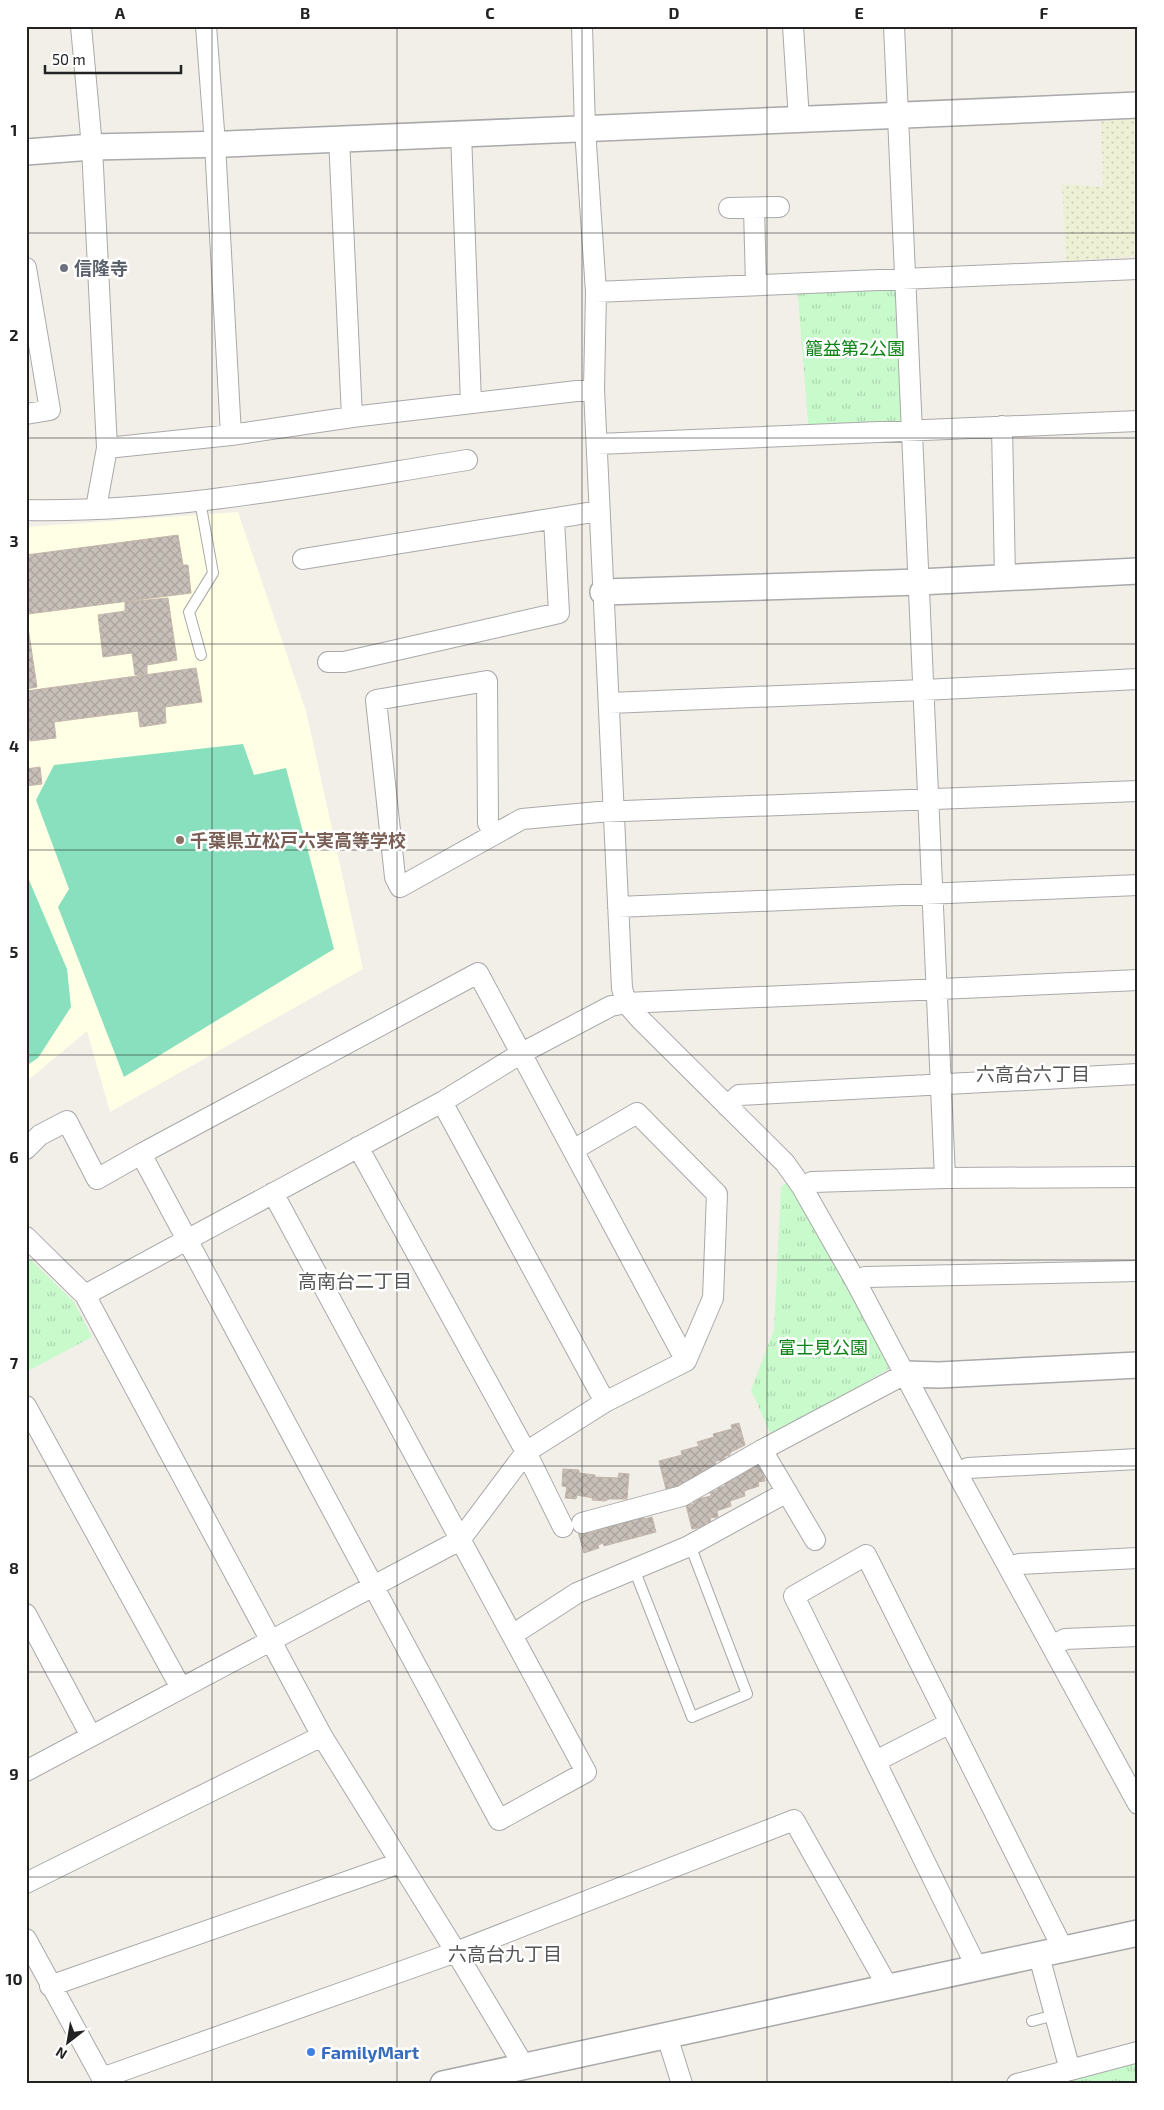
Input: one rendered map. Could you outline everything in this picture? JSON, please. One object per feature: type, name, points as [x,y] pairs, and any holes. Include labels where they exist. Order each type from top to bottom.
[{"type":"street","points":[[82,26],[92,147],[107,448],[96,508]]},
{"type":"street","points":[[206,26],[215,144],[231,435]]},
{"type":"street","points":[[582,26],[585,129],[596,292],[594,389],[598,444],[602,592],[610,703],[613,812],[622,988],[626,1003],[785,1163],[802,1187],[856,1282],[957,1473],[1138,1804]]},
{"type":"street","points":[[792,26],[799,120]]},
{"type":"street","points":[[894,26],[945,1178]]},
{"type":"street","points":[[26,152],[92,147],[215,144],[1138,105]]},
{"type":"street","points":[[461,133],[471,403]]},
{"type":"street","points":[[339,138],[352,417]]},
{"type":"street","points":[[729,208],[779,207]]},
{"type":"street","points":[[754,208],[756,285]]},
{"type":"street","points":[[26,268],[50,410],[26,414]]},
{"type":"street","points":[[596,292],[1138,269]]},
{"type":"street","points":[[107,448],[231,435],[352,417],[594,389]]},
{"type":"street","points":[[598,444],[1138,421]]},
{"type":"street","points":[[1002,426],[1005,578]]},
{"type":"street","points":[[26,510],[96,508],[200,501],[467,460]]},
{"type":"street","points":[[304,559],[599,511]]},
{"type":"street","points":[[328,662],[344,662],[559,613],[554,519]]},
{"type":"street","points":[[602,592],[919,582],[1138,571]]},
{"type":"street","points":[[610,703],[924,690],[1138,678]]},
{"type":"street","points":[[494,834],[488,823],[487,681],[376,700],[395,877],[400,887],[522,819],[613,812],[1138,791]]},
{"type":"street","points":[[618,907],[1138,884]]},
{"type":"street","points":[[26,1149],[40,1135],[67,1121],[97,1180],[141,1154],[478,973],[686,1361]]},
{"type":"street","points":[[85,1295],[442,1102],[520,1054],[611,1006],[626,1003],[1138,980]]},
{"type":"street","points":[[727,1106],[739,1094],[1138,1074]]},
{"type":"street","points":[[442,1102],[604,1402]]},
{"type":"street","points":[[26,1771],[460,1540],[526,1452],[604,1402],[686,1361],[713,1298],[717,1194],[637,1113],[573,1150]]},
{"type":"street","points":[[358,1147],[526,1452],[573,1525],[682,1496],[762,1450],[905,1374],[939,1375],[1138,1365]]},
{"type":"street","points":[[141,1154],[499,1820],[586,1772],[273,1193]]},
{"type":"street","points":[[802,1187],[812,1182],[945,1178],[1138,1177]]},
{"type":"street","points":[[26,1237],[85,1295],[322,1736],[456,1952],[524,2066]]},
{"type":"street","points":[[856,1282],[865,1277],[1138,1271]]},
{"type":"street","points":[[26,1406],[181,1688]]},
{"type":"street","points":[[762,1450],[815,1540]]},
{"type":"street","points":[[957,1473],[968,1468],[1138,1459]]},
{"type":"street","points":[[512,1635],[577,1593],[690,1545],[787,1492]]},
{"type":"street","points":[[977,1968],[794,1596],[866,1556],[1064,1949]]},
{"type":"street","points":[[1009,1567],[1019,1564],[1138,1558]]},
{"type":"street","points":[[26,1614],[91,1736]]},
{"type":"street","points":[[1053,1646],[1065,1639],[1138,1636]]},
{"type":"street","points":[[876,1761],[950,1723]]},
{"type":"street","points":[[26,1883],[322,1736]]},
{"type":"street","points":[[26,1939],[50,1986],[104,2081],[456,1952],[794,1820],[888,1987]]},
{"type":"street","points":[[50,1986],[400,1863]]},
{"type":"street","points":[[443,2084],[1138,1933]]},
{"type":"street","points":[[1039,1956],[1072,2077]]},
{"type":"street","points":[[667,2036],[682,2084]]},
{"type":"street","points":[[1017,2084],[1072,2077],[1138,2052]]},
{"type":"lane","points":[[200,501],[213,573],[189,612],[201,655]]},
{"type":"lane","points":[[634,1569],[692,1717],[747,1694],[690,1545]]},
{"type":"lane","points":[[1032,2020],[1055,2015]]},
{"type":"shaded area","points":[[1138,119],[1138,256],[1066,261],[1062,184],[1103,187],[1101,121]]},
{"type":"shaded area","name":"千葉県立松戸六実高等学校","points":[[238,512],[306,711],[363,969],[110,1112],[87,1031],[26,1082],[26,527]]},
{"type":"green space","name":"籠益第2公園","points":[[905,279],[912,431],[809,435],[797,284]]},
{"type":"green space","points":[[243,744],[254,775],[286,768],[334,949],[124,1077],[58,907],[69,889],[36,800],[54,765]]},
{"type":"green space","points":[[26,873],[67,969],[71,1007],[38,1058],[26,1066]]},
{"type":"green space","name":"富士見公園","points":[[789,1181],[850,1288],[890,1368],[772,1437],[751,1390],[774,1330],[781,1187]]},
{"type":"green space","points":[[26,1255],[74,1302],[92,1337],[26,1372]]},
{"type":"green space","points":[[1138,2062],[1138,2084],[1056,2084]]},
{"type":"building","points":[[178,535],[183,565],[188,565],[191,593],[26,613],[26,555]]},
{"type":"building","points":[[168,598],[177,660],[147,665],[147,674],[135,675],[132,653],[103,657],[98,615],[125,611],[125,602]]},
{"type":"building","points":[[26,614],[37,687],[26,689]]},
{"type":"building","points":[[196,668],[202,702],[165,707],[166,723],[140,727],[138,711],[54,722],[56,738],[30,741],[28,725],[26,725],[26,691]]},
{"type":"building","points":[[40,767],[42,784],[26,786],[26,769]]},
{"type":"building","points":[[739,1423],[745,1445],[731,1452],[729,1456],[725,1456],[725,1460],[716,1461],[715,1465],[710,1467],[710,1469],[702,1471],[704,1477],[698,1481],[666,1489],[659,1461],[682,1455],[681,1451],[699,1446],[697,1442],[714,1437],[713,1434],[732,1429],[731,1425]]},
{"type":"building","points":[[761,1462],[765,1481],[758,1482],[759,1486],[744,1491],[745,1496],[730,1501],[731,1506],[717,1511],[718,1517],[710,1518],[711,1522],[705,1523],[706,1526],[692,1529],[686,1505],[694,1504],[693,1500],[711,1496],[710,1492],[725,1486],[724,1481],[737,1476],[736,1470]]},
{"type":"building","points":[[563,1469],[579,1470],[579,1473],[595,1475],[595,1477],[618,1478],[619,1473],[629,1474],[627,1499],[592,1500],[593,1498],[577,1495],[576,1499],[565,1498],[567,1487],[562,1486]]},
{"type":"building","points":[[643,1512],[644,1519],[652,1517],[656,1532],[604,1546],[603,1543],[598,1545],[599,1548],[584,1553],[578,1532],[587,1530],[590,1533],[606,1528],[605,1524],[615,1521],[616,1525],[623,1523],[622,1517]]},
{"type":"place","name":"信隆寺","points":[[64,268]]},
{"type":"place","name":"千葉県立松戸六実高等学校","points":[[180,840]]},
{"type":"place","name":"FamilyMart","points":[[311,2052]]},
{"type":"district","name":"六高台六丁目","points":[[1033,1073]]},
{"type":"district","name":"高南台二丁目","points":[[355,1280]]},
{"type":"district","name":"六高台九丁目","points":[[505,1953]]}]
